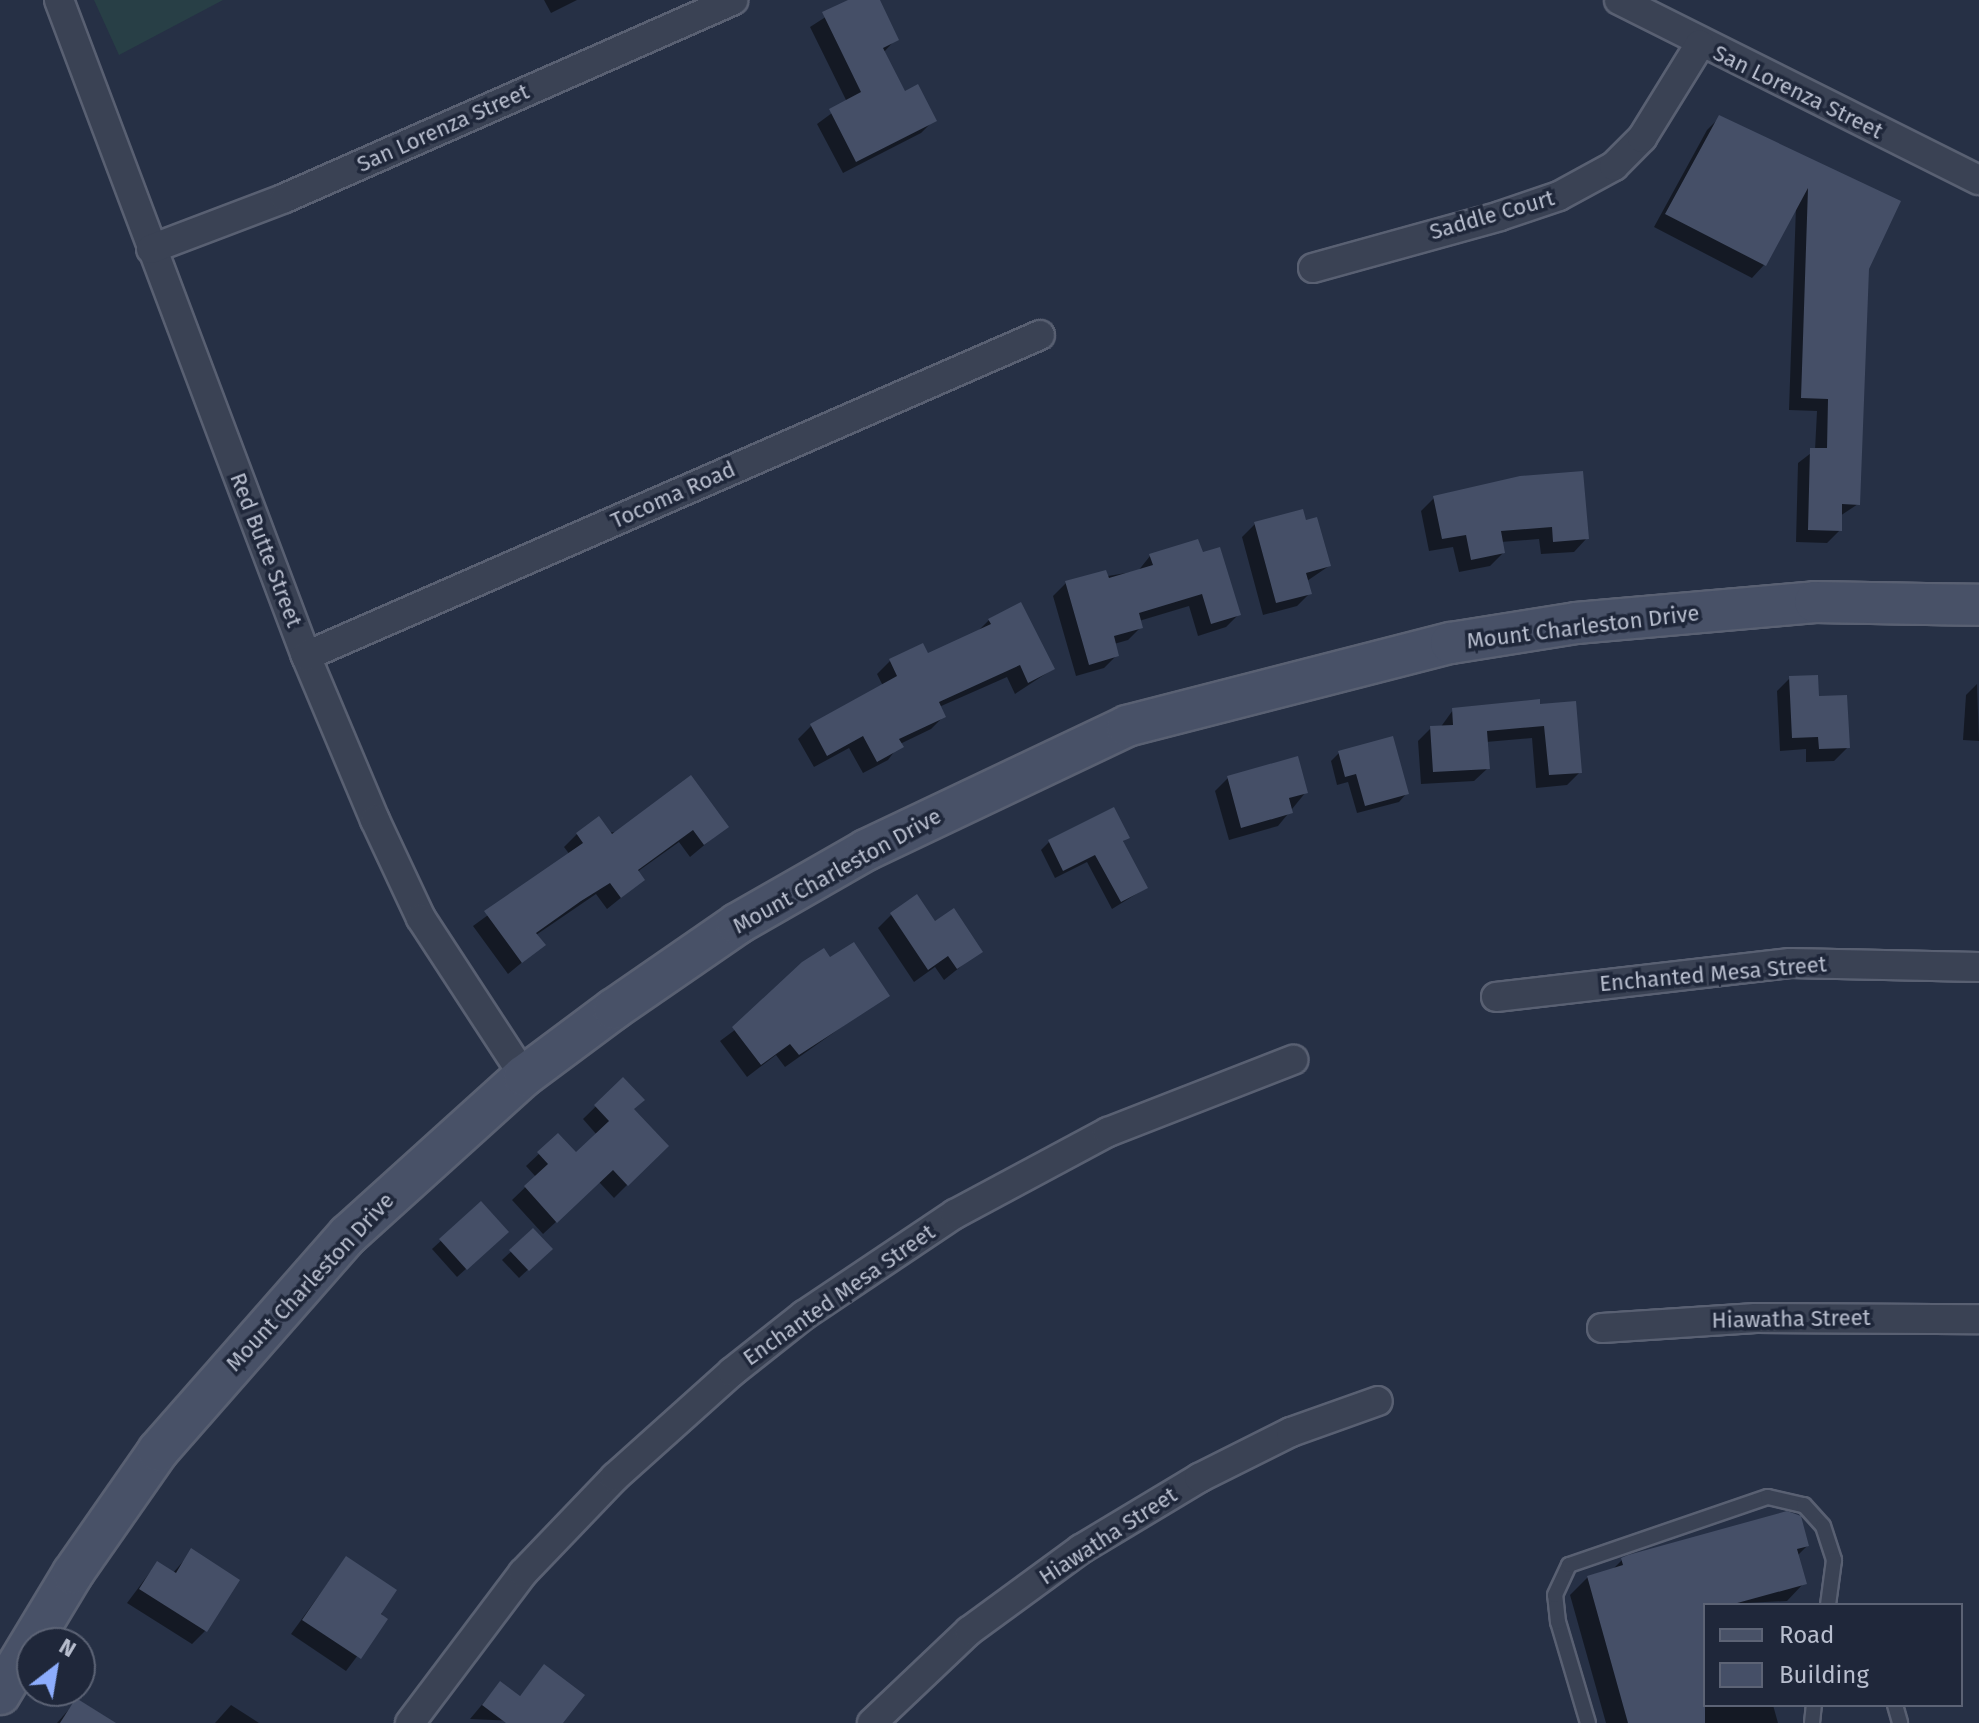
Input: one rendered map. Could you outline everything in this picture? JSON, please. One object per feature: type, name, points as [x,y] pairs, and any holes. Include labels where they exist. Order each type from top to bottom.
[{"type":"street","name":"Red Butte Street","points":[[59,0],[306,656],[421,918],[524,1076]]},
{"type":"street","name":"San Lorenza Street","points":[[151,249],[285,198],[733,0]]},
{"type":"street","name":"San Lorenza Street","points":[[1619,0],[1700,44],[1979,180]]},
{"type":"street","name":"Saddle Court","points":[[1313,268],[1500,216],[1559,196],[1614,166],[1642,138],[1700,44]]},
{"type":"street","name":"Tocoma Road","points":[[306,656],[1040,335]]},
{"type":"street","name":"Mount Charleston Drive","points":[[0,1694],[73,1573],[177,1428],[348,1235],[524,1076],[737,924],[866,850],[1127,726],[1451,643],[1576,623],[1815,602],[1979,605]]},
{"type":"street","name":"Enchanted Mesa Street","points":[[1496,997],[1790,963],[1979,967]]},
{"type":"street","name":"Enchanted Mesa Street","points":[[410,1723],[523,1573],[585,1509],[732,1372],[804,1315],[955,1214],[1108,1132],[1293,1060]]},
{"type":"street","name":"Hiawatha Street","points":[[1602,1328],[1756,1318],[1979,1319]]},
{"type":"street","name":"Hiawatha Street","points":[[872,1723],[969,1631],[1081,1549],[1212,1471],[1291,1432],[1378,1401]]},
{"type":"lane","points":[[1588,1723],[1558,1622],[1555,1595],[1569,1565],[1768,1497],[1804,1505],[1823,1526],[1834,1560],[1828,1603]]},
{"type":"shaded area","points":[[94,0],[223,0],[119,55]]},
{"type":"building","points":[[848,0],[880,0],[899,40],[883,48],[905,91],[918,84],[937,121],[856,162],[829,109],[861,92],[822,12]]},
{"type":"building","points":[[1719,115],[1901,201],[1869,269],[1860,505],[1842,504],[1842,531],[1808,530],[1810,448],[1827,448],[1828,399],[1801,398],[1808,188],[1766,266],[1665,214]]},
{"type":"building","points":[[1583,471],[1589,539],[1553,542],[1552,527],[1501,531],[1505,553],[1471,560],[1466,535],[1442,539],[1433,496],[1520,476]]},
{"type":"building","points":[[1303,509],[1306,520],[1317,517],[1331,566],[1306,573],[1312,594],[1276,603],[1254,522]]},
{"type":"building","points":[[1198,539],[1203,552],[1220,547],[1241,615],[1211,624],[1202,594],[1139,613],[1143,628],[1114,636],[1119,656],[1089,665],[1065,581],[1106,570],[1109,578],[1153,565],[1149,554]]},
{"type":"building","points":[[1021,602],[1055,669],[1028,683],[1020,665],[939,702],[946,717],[899,739],[904,747],[877,762],[863,736],[827,756],[810,724],[897,676],[889,659],[923,643],[928,653],[991,624],[988,619]]},
{"type":"building","points":[[1818,675],[1819,696],[1847,695],[1850,748],[1819,749],[1818,737],[1792,738],[1789,676]]},
{"type":"building","points":[[1540,699],[1540,704],[1576,701],[1582,773],[1549,775],[1544,726],[1487,731],[1490,769],[1433,772],[1430,726],[1453,725],[1452,708]]},
{"type":"building","points":[[1393,736],[1409,794],[1365,806],[1356,774],[1345,777],[1338,751]]},
{"type":"building","points":[[1298,756],[1308,793],[1289,798],[1293,813],[1241,828],[1227,776]]},
{"type":"building","points":[[691,775],[729,827],[704,845],[693,830],[638,870],[645,880],[621,898],[610,883],[581,901],[536,933],[546,945],[522,963],[484,911],[583,843],[576,833],[599,816],[612,834]]},
{"type":"building","points":[[1114,807],[1130,838],[1123,841],[1148,888],[1121,902],[1095,855],[1063,871],[1048,840]]},
{"type":"building","points":[[917,894],[935,921],[954,908],[983,952],[957,969],[948,956],[928,970],[890,913]]},
{"type":"building","points":[[854,942],[890,996],[799,1055],[790,1044],[761,1065],[732,1027],[802,962],[824,948],[830,957]]},
{"type":"building","points":[[623,1077],[645,1100],[634,1109],[669,1146],[628,1186],[613,1170],[557,1223],[524,1186],[548,1164],[537,1152],[558,1133],[576,1152],[609,1121],[594,1105]]},
{"type":"building","points":[[481,1201],[509,1232],[467,1270],[439,1239]]},
{"type":"building","points":[[533,1228],[553,1249],[529,1271],[509,1250]]},
{"type":"building","points":[[1787,1511],[1801,1516],[1809,1546],[1797,1549],[1807,1584],[1737,1603],[1703,1603],[1705,1723],[1628,1723],[1587,1576],[1623,1565],[1621,1558]]},
{"type":"building","points":[[191,1548],[240,1580],[207,1632],[139,1589],[157,1561],[176,1573]]},
{"type":"building","points":[[346,1556],[397,1590],[381,1614],[388,1619],[361,1659],[302,1620]]},
{"type":"building","points":[[544,1664],[585,1695],[563,1723],[506,1723],[482,1705],[500,1681],[520,1696]]},
{"type":"building","points":[[70,1707],[90,1707],[116,1723],[60,1723]]}]
